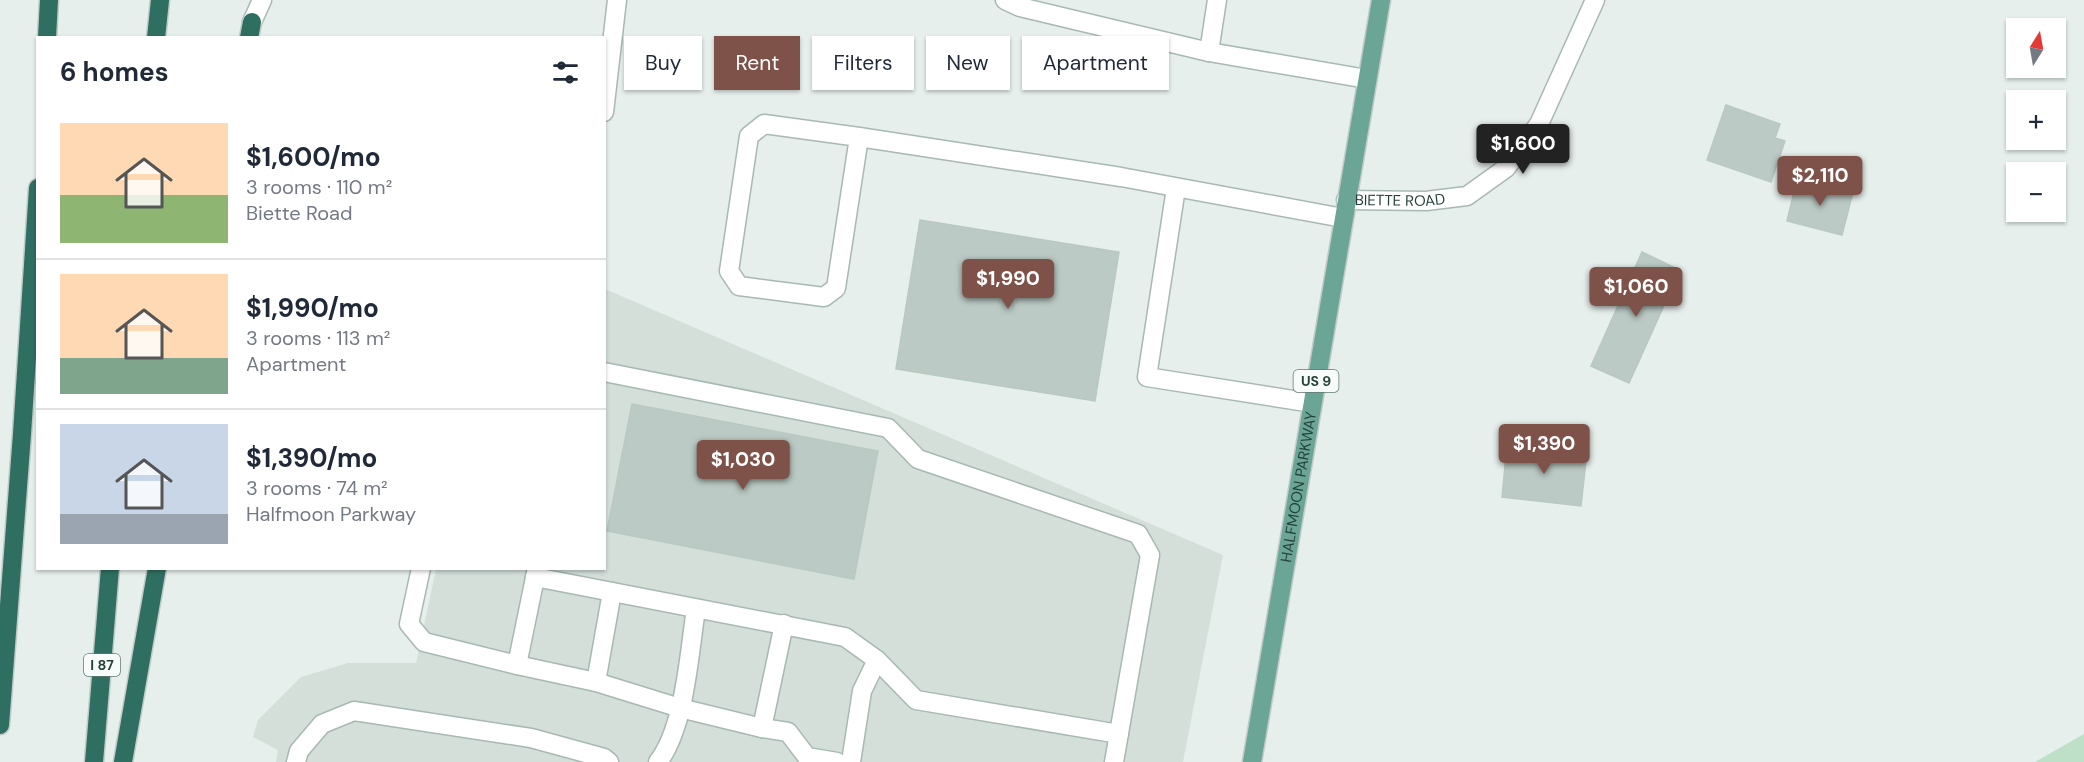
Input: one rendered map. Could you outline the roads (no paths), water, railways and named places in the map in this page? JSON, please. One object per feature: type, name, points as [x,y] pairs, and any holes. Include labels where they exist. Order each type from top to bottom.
[{"type":"highway","points":[[47,36],[49,0]]},
{"type":"highway","points":[[156,36],[160,0]]},
{"type":"highway","points":[[0,725],[36,218]]},
{"type":"highway","name":"I 87","points":[[94,762],[110,570]]},
{"type":"highway","points":[[123,762],[156,570]]},
{"type":"main road","name":"HALFMOON PARKWAY","points":[[1252,762],[1381,0]]},
{"type":"street","points":[[251,30],[255,0]]},
{"type":"street","points":[[251,30],[262,0]]},
{"type":"street","points":[[606,95],[617,0]]},
{"type":"street","points":[[1005,0],[1020,7],[1209,52],[1367,79]]},
{"type":"street","points":[[1209,52],[1217,0]]},
{"type":"street","name":"BIETTE ROAD","points":[[1347,200],[1426,201],[1467,196],[1506,168],[1539,124],[1595,0]]},
{"type":"street","points":[[859,137],[836,288],[824,297],[739,286],[729,271],[749,136],[764,124],[859,137],[1121,177],[1343,218]]},
{"type":"street","points":[[1176,188],[1147,377],[1312,403]]},
{"type":"street","points":[[606,372],[888,428],[918,459],[1138,534],[1150,555],[1114,762]]},
{"type":"street","points":[[421,570],[410,624],[424,642],[596,682],[680,708],[788,732],[806,759],[837,762]]},
{"type":"street","points":[[517,664],[536,573],[612,592],[845,637],[878,660],[916,700],[1119,734]]},
{"type":"street","points":[[596,682],[612,592]]},
{"type":"street","points":[[657,762],[668,749],[680,708],[696,609]]},
{"type":"street","points":[[762,728],[784,624]]},
{"type":"street","points":[[851,762],[862,691],[878,660]]},
{"type":"street","points":[[296,762],[298,751],[322,724],[354,711],[531,738],[609,762]]}]
